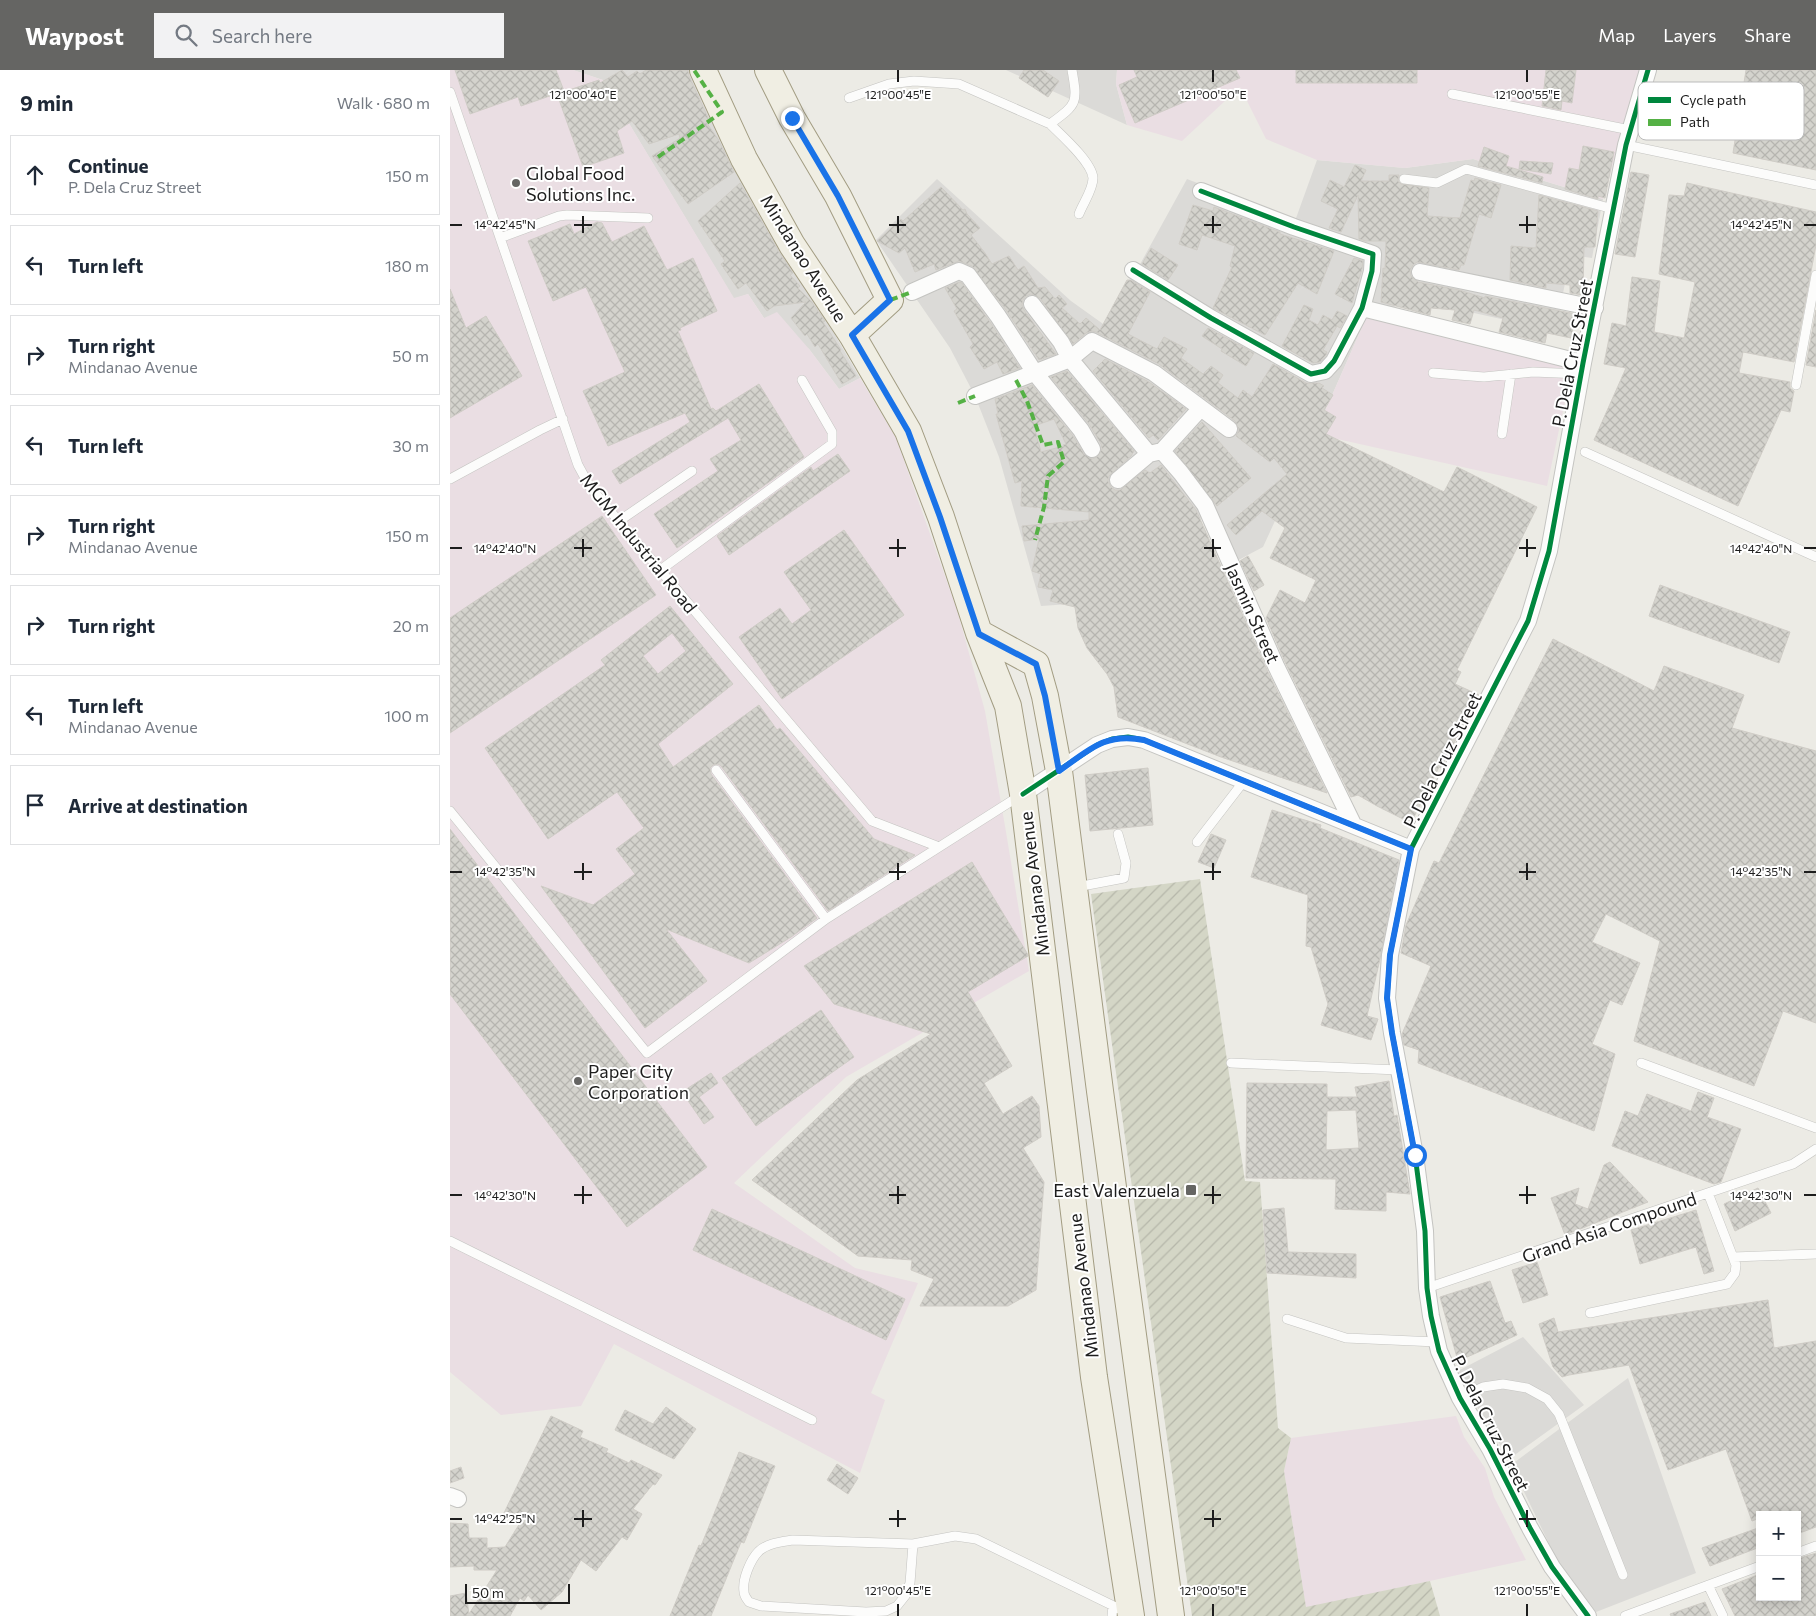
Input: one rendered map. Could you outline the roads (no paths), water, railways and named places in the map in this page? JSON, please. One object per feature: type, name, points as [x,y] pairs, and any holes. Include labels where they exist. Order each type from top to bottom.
[{"type":"main road","name":"Mindanao Avenue","points":[[703,70],[744,159],[787,236],[852,335],[908,431],[940,517],[979,634],[1008,706],[1023,794],[1094,1377],[1113,1494],[1122,1613]]},
{"type":"main road","points":[[768,70],[792,118],[838,196],[901,296],[852,335]]},
{"type":"main road","points":[[979,634],[1036,664],[1045,696],[1059,771],[1171,1616]]},
{"type":"main road","points":[[1048,998],[1088,993]]},
{"type":"main road","points":[[1113,1494],[1153,1486]]},
{"type":"street","name":"P. Dela Cruz Street","points":[[1644,82],[1648,70]]},
{"type":"street","name":"P. Dela Cruz Street","points":[[1588,1616],[1552,1567],[1530,1528],[1490,1449],[1460,1398],[1437,1342],[1427,1288],[1425,1231],[1415,1155],[1387,998],[1390,955],[1411,849],[1528,621],[1549,550],[1613,209],[1628,138],[1638,104]]},
{"type":"street","points":[[1133,270],[1211,318],[1310,374],[1325,372],[1334,361],[1362,308],[1372,271],[1374,257],[1372,252],[1294,227],[1201,191]]},
{"type":"street","points":[[901,296],[959,271],[968,275],[998,316],[1035,373],[1081,430],[1092,449]]},
{"type":"street","points":[[1420,272],[1595,308]]},
{"type":"street","name":"Jasmin Street","points":[[1032,304],[1061,342],[1070,359],[1156,453],[1181,472],[1205,505],[1276,666],[1353,824]]},
{"type":"street","points":[[1362,308],[1582,369]]},
{"type":"street","points":[[975,396],[1070,359],[1092,341],[1154,373],[1229,429]]},
{"type":"street","points":[[1118,480],[1156,453],[1201,408]]},
{"type":"street","points":[[1023,794],[1097,745],[1112,739],[1128,737],[1144,740],[1411,849]]},
{"type":"lane","points":[[1050,124],[1071,108],[1076,100],[1072,70]]},
{"type":"lane","points":[[849,98],[889,84],[914,81],[959,84],[1050,124],[1091,171],[1092,184],[1079,214]]},
{"type":"lane","name":"MGM Industrial Road","points":[[450,92],[578,465],[590,487],[872,821],[938,847]]},
{"type":"lane","points":[[1452,94],[1816,184]]},
{"type":"lane","points":[[1404,179],[1437,182],[1466,170],[1613,209]]},
{"type":"lane","points":[[500,238],[567,215],[648,218]]},
{"type":"lane","points":[[1796,385],[1816,275]]},
{"type":"lane","points":[[1433,373],[1484,377],[1582,369]]},
{"type":"lane","points":[[1502,434],[1511,374]]},
{"type":"lane","points":[[660,571],[832,444],[832,432],[802,380]]},
{"type":"lane","points":[[450,479],[563,419]]},
{"type":"lane","points":[[1585,452],[1816,557]]},
{"type":"lane","points":[[619,521],[692,471]]},
{"type":"lane","points":[[716,770],[826,919]]},
{"type":"lane","points":[[1197,842],[1244,781]]},
{"type":"lane","points":[[450,811],[647,1053],[826,919],[1023,794]]},
{"type":"lane","points":[[1074,887],[1124,878],[1126,863],[1118,834]]},
{"type":"lane","points":[[1230,1063],[1399,1070]]},
{"type":"lane","points":[[1641,1063],[1816,1128]]},
{"type":"lane","name":"Grand Asia Compound","points":[[1427,1288],[1794,1164],[1816,1149]]},
{"type":"lane","points":[[1590,1313],[1727,1284],[1735,1273],[1736,1265],[1708,1193]]},
{"type":"lane","points":[[450,1241],[812,1420]]},
{"type":"lane","points":[[1733,1258],[1816,1254]]},
{"type":"lane","points":[[1287,1318],[1346,1338],[1437,1342]]},
{"type":"lane","points":[[1460,1398],[1483,1387],[1503,1384],[1527,1388],[1548,1399],[1559,1414],[1623,1575]]},
{"type":"lane","points":[[913,1544],[910,1583],[905,1596],[897,1606],[886,1611],[866,1612],[761,1606],[749,1602],[744,1594],[744,1583],[751,1564],[759,1551],[775,1543],[793,1540],[913,1544],[950,1536],[964,1536],[976,1539],[1122,1613]]},
{"type":"lane","points":[[1801,1552],[1816,1546]]},
{"type":"lane","points":[[1625,1616],[1756,1568]]},
{"type":"lane","points":[[1708,1586],[1722,1616]]},
{"type":"place","name":"Global Food Solutions Inc.","points":[[516,183]]},
{"type":"place","name":"Paper City Corporation","points":[[578,1081]]},
{"type":"place","name":"East Valenzuela","points":[[1191,1190]]}]
